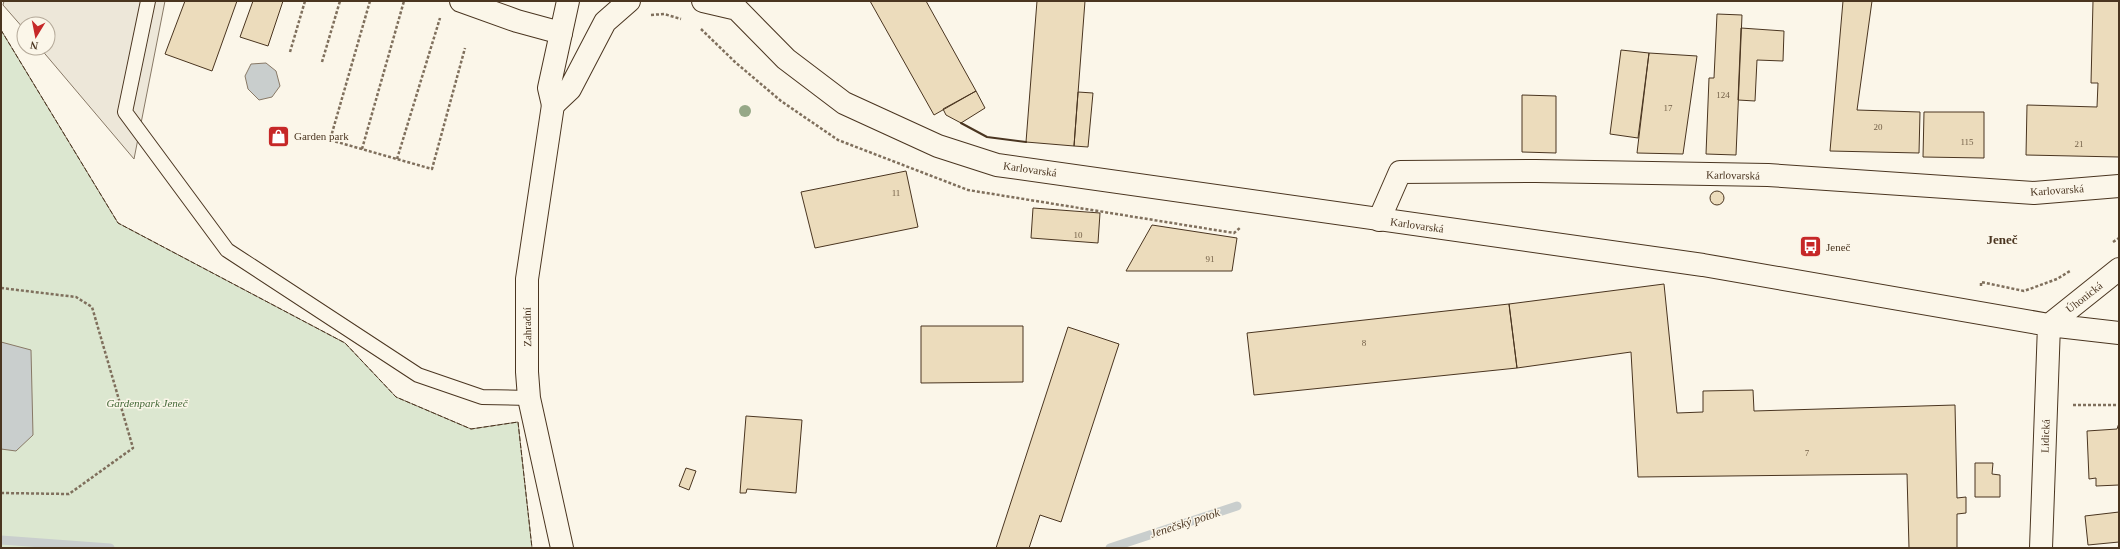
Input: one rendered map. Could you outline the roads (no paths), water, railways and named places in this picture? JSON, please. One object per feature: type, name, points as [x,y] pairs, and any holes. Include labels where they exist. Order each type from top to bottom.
[{"type":"main road","points":[[461,1],[517,21],[561,33]]},
{"type":"main road","name":"Zahradní","points":[[562,548],[529,398],[527,279],[553,105],[549,88],[568,1]]},
{"type":"main road","points":[[553,105],[570,88],[606,22],[629,1]]},
{"type":"main road","points":[[703,1],[731,4]]},
{"type":"main road","name":"Karlovarská","points":[[731,4],[786,59],[844,103],[906,133],[971,158],[997,165],[1703,265],[2049,325],[2119,333]]},
{"type":"main road","name":"Karlovarská","points":[[1379,220],[1400,172],[1536,170],[1768,175],[2034,193],[2119,186]]},
{"type":"main road","name":"Úhonická","points":[[2049,325],[2119,269]]},
{"type":"main road","name":"Lidická","points":[[2041,548],[2049,325]]},
{"type":"lane","points":[[148,1],[125,112],[227,250],[418,376],[482,397],[529,398]]},
{"type":"waterway","name":"Jenečský potok","points":[[1110,548],[1237,506]]},
{"type":"waterway","name":"Jenečský potok","points":[[1,540],[110,548]]},
{"type":"place","name":"Garden park","points":[[278,136]]},
{"type":"place","name":"Jeneč","points":[[1811,247]]},
{"type":"district","name":"Jeneč","points":[[2002,239]]},
{"type":"park label","name":"Gardenpark Jeneč","points":[[147,403]]}]
